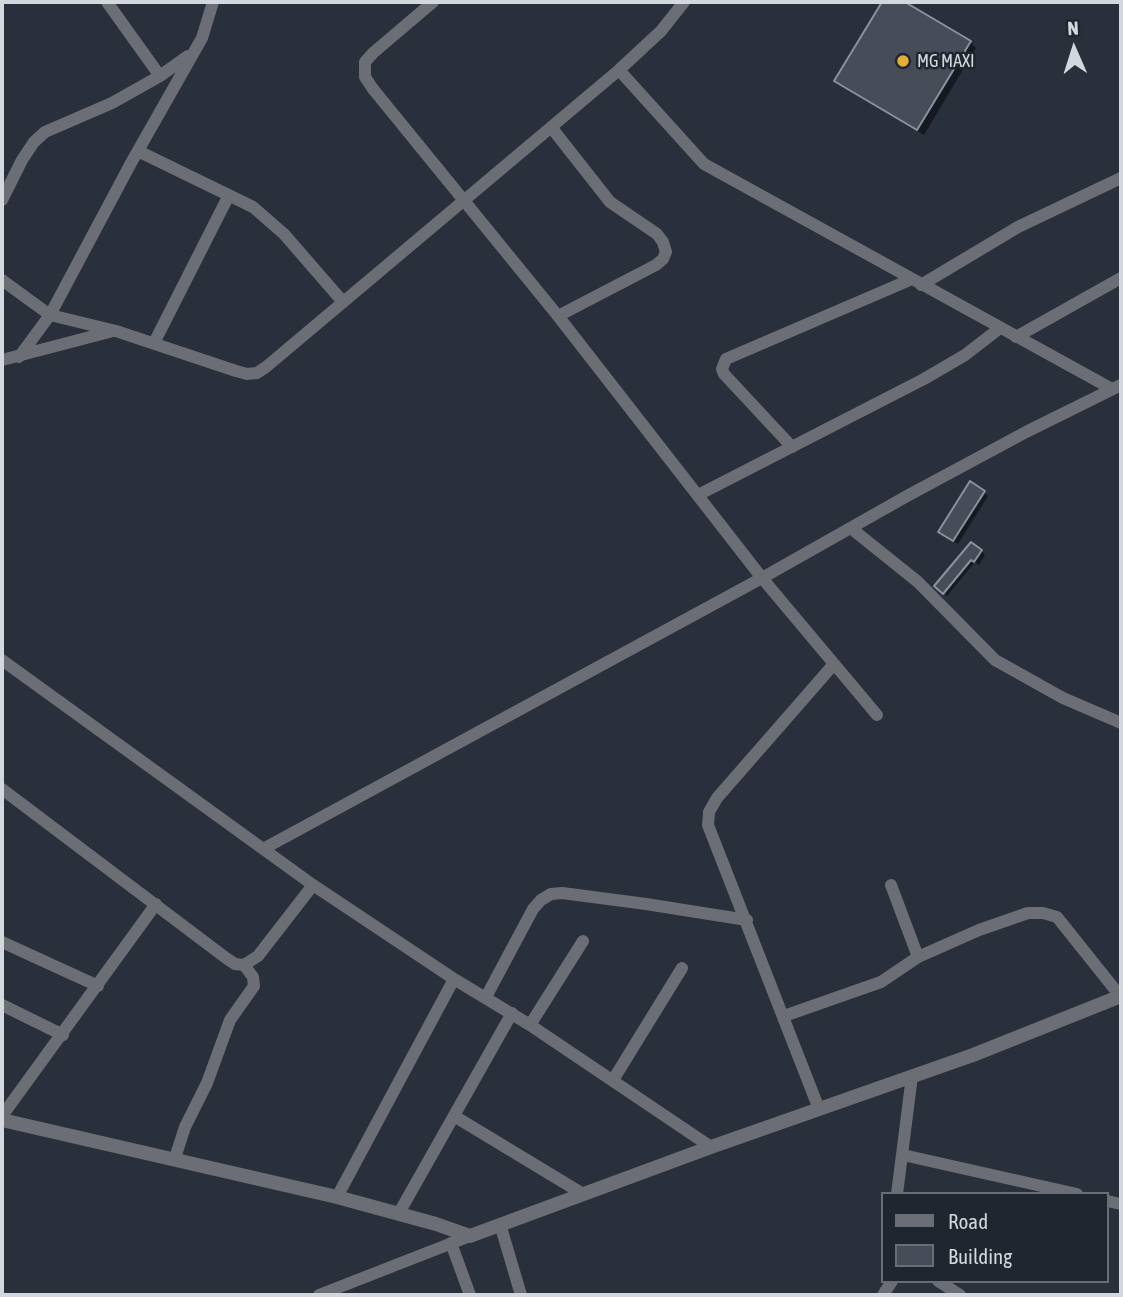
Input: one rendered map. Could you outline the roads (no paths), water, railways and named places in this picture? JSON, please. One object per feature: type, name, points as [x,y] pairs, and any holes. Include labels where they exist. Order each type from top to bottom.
[{"type":"street","points":[[107,2],[160,76]]},
{"type":"street","points":[[19,357],[50,315],[191,53],[202,38],[213,2]]},
{"type":"street","points":[[433,2],[365,62],[364,69],[373,89],[558,316],[762,578],[877,715]]},
{"type":"street","points":[[2,280],[50,315],[116,331],[236,371],[257,373],[619,70],[661,30],[684,2]]},
{"type":"street","points":[[2,200],[22,160],[34,142],[45,132],[112,103],[160,76],[191,53]]},
{"type":"street","points":[[619,70],[704,164],[1016,337],[1117,387]]},
{"type":"street","points":[[551,127],[610,202],[657,234],[666,252],[656,265],[558,316]]},
{"type":"street","points":[[138,151],[253,207],[270,220],[343,302]]},
{"type":"street","points":[[792,447],[724,374],[722,369],[726,359],[916,282],[1018,227],[1121,178]]},
{"type":"street","points":[[154,343],[229,195]]},
{"type":"street","points":[[1016,337],[1121,278]]},
{"type":"street","points":[[698,495],[924,379],[965,355],[1000,328]]},
{"type":"street","points":[[2,360],[116,331]]},
{"type":"street","points":[[263,849],[1014,439],[1117,387]]},
{"type":"street","points":[[852,529],[918,582],[995,660],[1063,698],[1121,723]]},
{"type":"street","points":[[2,660],[313,885],[454,979],[512,1013],[711,1147]]},
{"type":"street","points":[[819,1109],[708,825],[709,812],[717,798],[834,664]]},
{"type":"street","points":[[2,789],[235,964],[244,965],[258,956],[313,885]]},
{"type":"street","points":[[891,885],[918,957]]},
{"type":"street","points":[[486,997],[533,909],[551,894],[646,904],[747,920]]},
{"type":"street","points":[[156,904],[2,1118],[337,1197],[470,1236]]},
{"type":"street","points":[[319,1295],[451,1242],[912,1076],[1121,996],[1057,917],[1028,913],[979,930],[918,957],[881,982],[784,1016]]},
{"type":"street","points":[[530,1025],[583,941]]},
{"type":"street","points":[[2,942],[98,986]]},
{"type":"street","points":[[175,1158],[185,1127],[207,1083],[230,1020],[254,986],[253,977],[244,965]]},
{"type":"street","points":[[613,1080],[682,968]]},
{"type":"street","points":[[337,1197],[454,979]]},
{"type":"street","points":[[2,1005],[62,1035]]},
{"type":"street","points":[[399,1213],[512,1013]]},
{"type":"street","points":[[897,1192],[912,1076]]},
{"type":"street","points":[[454,1116],[583,1194]]},
{"type":"street","points":[[903,1155],[1068,1192]]},
{"type":"street","points":[[500,1224],[521,1295]]},
{"type":"street","points":[[451,1242],[470,1295]]},
{"type":"street","points":[[941,1283],[960,1295]]},
{"type":"place","name":"MG MAXI","points":[[903,61]]}]
